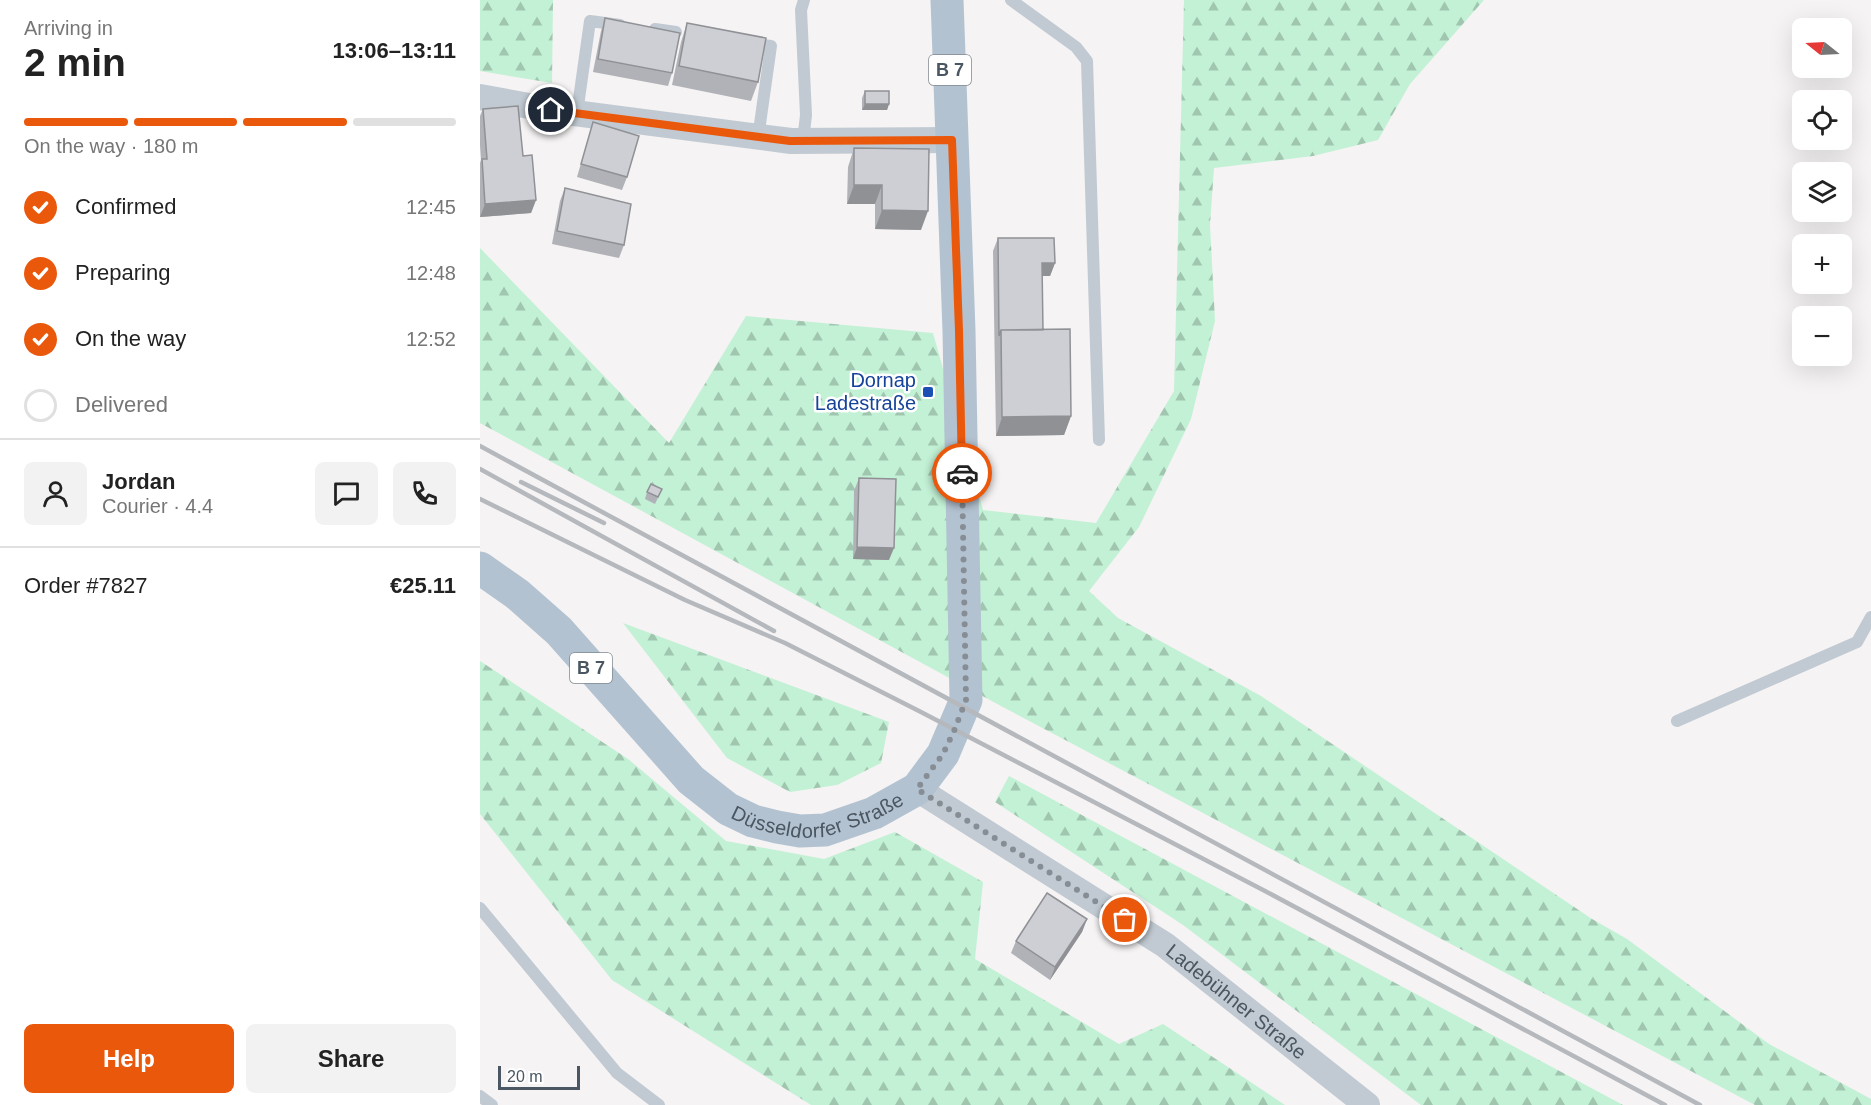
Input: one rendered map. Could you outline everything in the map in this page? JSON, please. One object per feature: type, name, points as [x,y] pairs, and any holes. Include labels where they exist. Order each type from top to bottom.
[{"type":"main road","name":"Düsseldorfer Straße","points":[[480,568],[517,594],[559,631],[677,765],[697,785],[728,809],[753,821],[777,827],[800,831],[825,830],[873,813],[917,789],[943,754],[966,700],[959,331],[947,0]]},
{"type":"street","points":[[480,97],[758,138],[803,141],[952,140]]},
{"type":"street","name":"Ladebühner Straße","points":[[917,789],[1165,945],[1368,1105]]},
{"type":"lane","points":[[803,141],[807,114],[801,10],[804,0]]},
{"type":"lane","points":[[1011,0],[1076,47],[1087,61],[1099,440]]},
{"type":"lane","points":[[577,113],[590,21],[676,32]]},
{"type":"lane","points":[[739,41],[771,46],[758,138]]},
{"type":"lane","points":[[1677,721],[1857,642],[1871,617]]},
{"type":"lane","points":[[480,908],[617,1073],[659,1105]]},
{"type":"lane","points":[[480,1096],[492,1105]]},
{"type":"green space","points":[[480,0],[553,0],[552,83],[480,71]]},
{"type":"green space","points":[[1184,0],[1484,0],[1410,84],[1378,140],[1313,156],[1214,168],[1210,225],[1215,321],[1191,419],[1139,527],[1089,591],[1118,618],[1261,696],[1592,919],[1627,939],[1769,1044],[1871,1099],[1871,1105],[1755,1105],[1001,706],[480,423],[480,248],[669,443],[746,316],[933,333],[983,510],[1096,523],[1174,391]]},
{"type":"green space","points":[[623,623],[889,722],[881,763],[837,785],[790,792],[727,758]]},
{"type":"green space","points":[[480,661],[628,759],[726,841],[824,859],[895,832],[983,882],[975,959],[1119,1044],[1163,1024],[1285,1105],[811,1105],[612,980],[480,814]]},
{"type":"green space","points":[[1009,776],[1623,1105],[1421,1105],[1183,925],[995,802]]},
{"type":"building","points":[[605,18],[680,33],[672,73],[598,59]]},
{"type":"building","points":[[687,23],[766,38],[758,82],[679,66]]},
{"type":"building","points":[[865,91],[889,91],[889,104],[865,104]]},
{"type":"building","points":[[518,106],[523,156],[532,155],[536,200],[485,204],[482,159],[487,159],[483,109]]},
{"type":"building","points":[[593,122],[639,136],[627,177],[581,164]]},
{"type":"building","points":[[854,148],[929,149],[928,211],[882,210],[882,185],[854,185]]},
{"type":"building","points":[[565,188],[631,204],[624,245],[557,231]]},
{"type":"building","points":[[998,238],[1054,238],[1055,263],[1042,263],[1043,330],[1001,330],[999,336]]},
{"type":"building","points":[[1070,329],[1071,416],[1002,417],[1001,330]]},
{"type":"building","points":[[859,478],[896,479],[894,548],[857,547]]},
{"type":"building","points":[[651,484],[662,489],[658,497],[647,492]]},
{"type":"building","points":[[1047,893],[1087,919],[1055,967],[1016,941]]},
{"type":"railway","points":[[480,446],[1700,1105]]},
{"type":"railway","points":[[480,469],[774,631]]},
{"type":"railway","points":[[521,482],[604,523]]},
{"type":"railway","points":[[480,499],[685,600],[785,643],[919,711],[1265,891],[1665,1105]]},
{"type":"way so far","points":[[962,473],[966,700],[943,754],[917,789],[1125,920]]},
{"type":"place","name":"Dornap Ladestraße","points":[[928,392]]},
{"type":"route","points":[[551,110],[790,141],[952,140],[962,473]]}]
